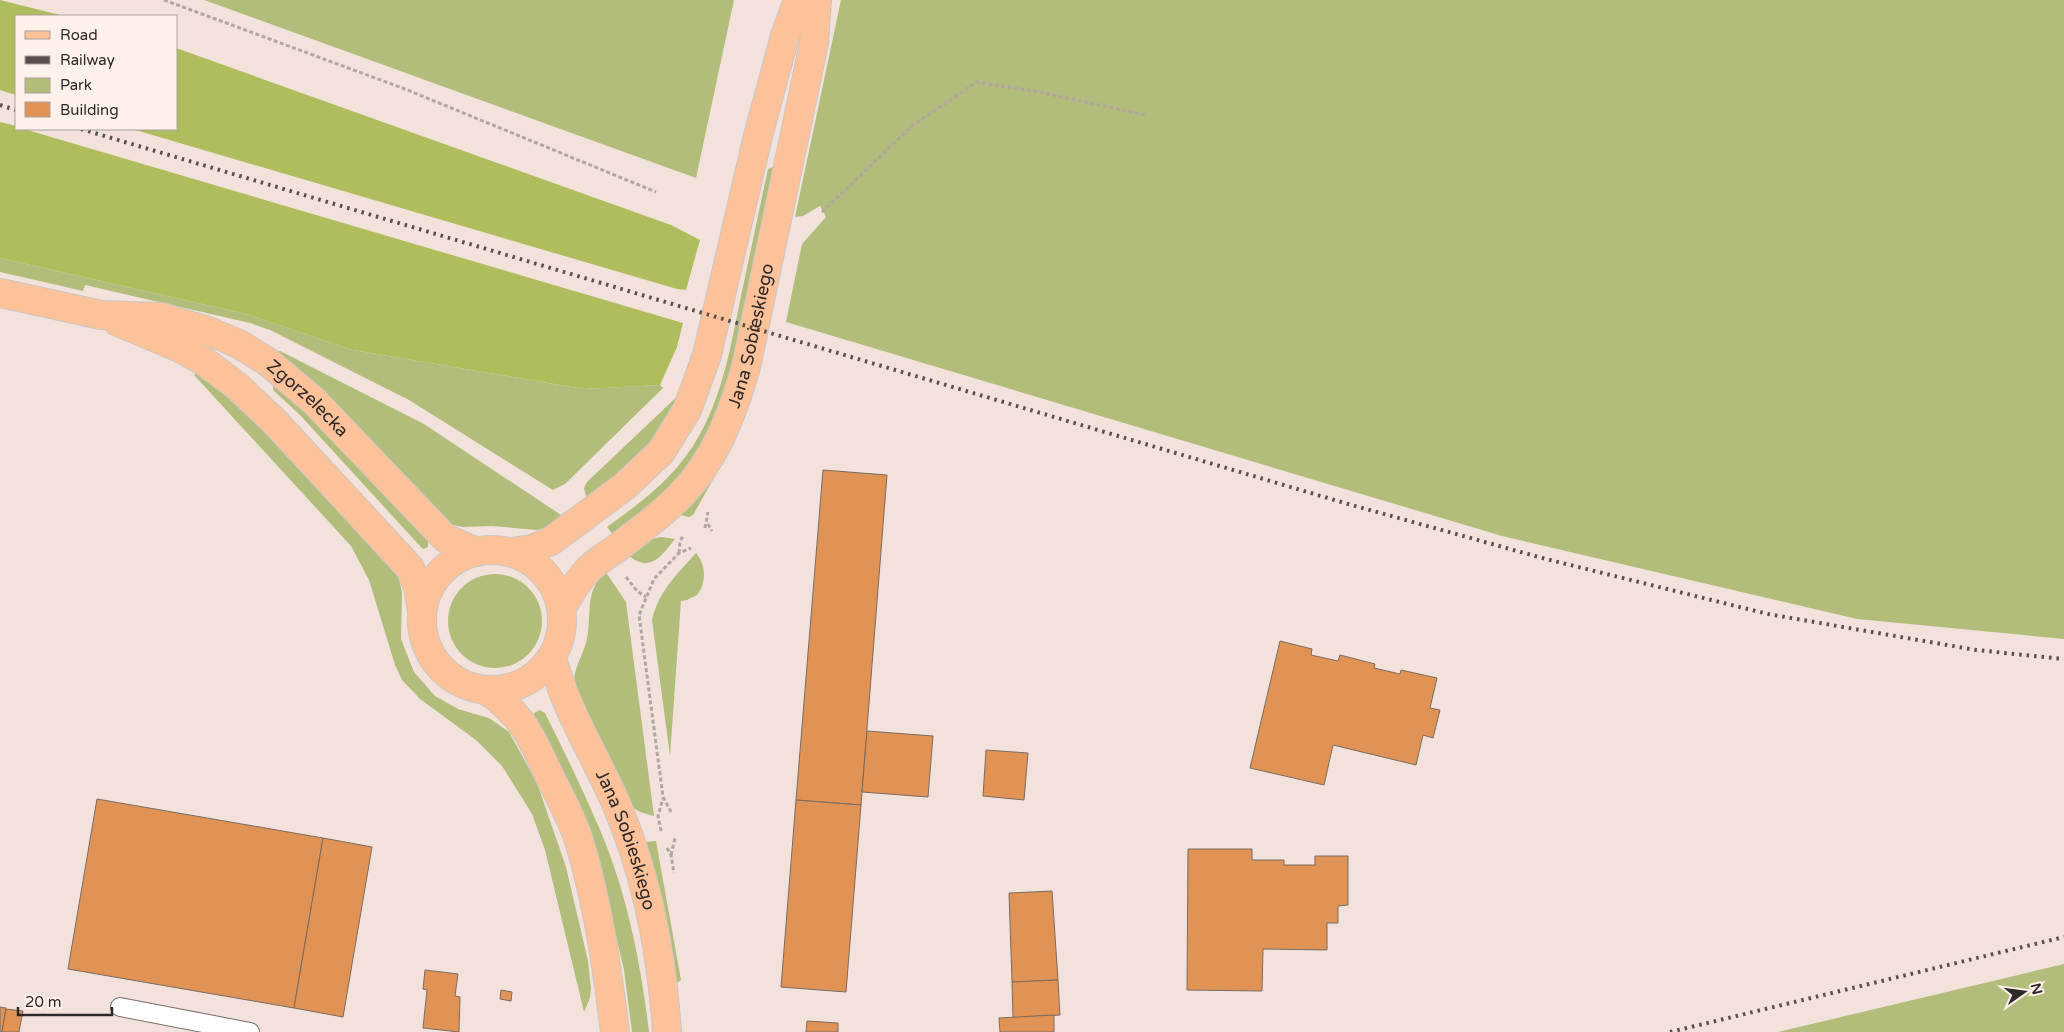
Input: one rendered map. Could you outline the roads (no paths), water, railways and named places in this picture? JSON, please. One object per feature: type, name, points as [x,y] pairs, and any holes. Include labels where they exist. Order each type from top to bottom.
[{"type":"main road","points":[[510,552],[528,560],[544,573],[556,590],[562,609],[562,626],[552,657],[535,676],[512,688],[487,691],[468,687],[451,678],[437,665],[428,649],[422,630],[422,611],[426,594],[435,579],[461,557],[493,550],[510,552],[532,549],[551,541],[618,491],[660,452],[684,417],[707,356],[758,136],[785,36],[798,0]]},
{"type":"main road","name":"Jana Sobieskiego","points":[[562,609],[570,593],[589,569],[679,497],[696,477],[716,448],[732,412],[746,367],[814,43],[817,0]]},
{"type":"main road","name":"Zgorzelecka","points":[[0,294],[101,315],[161,317],[184,323],[239,344],[268,362],[334,420],[446,538],[477,552]]},
{"type":"main road","name":"Zgorzelecka","points":[[101,315],[180,348],[205,362],[237,386],[275,422],[410,568],[418,586],[422,611]]},
{"type":"main road","name":"Jana Sobieskiego","points":[[552,657],[564,695],[616,804],[635,851],[655,942],[667,1032]]},
{"type":"main road","points":[[487,691],[504,702],[517,715],[535,746],[578,840],[594,904],[607,973],[615,1032]]},
{"type":"lane","points":[[120,1007],[250,1032]]},
{"type":"railway","points":[[0,105],[15,110]]},
{"type":"railway","points":[[84,130],[1348,504],[1546,559],[1768,614],[1976,650],[2064,659]]},
{"type":"railway","points":[[1670,1032],[2064,937]]}]
